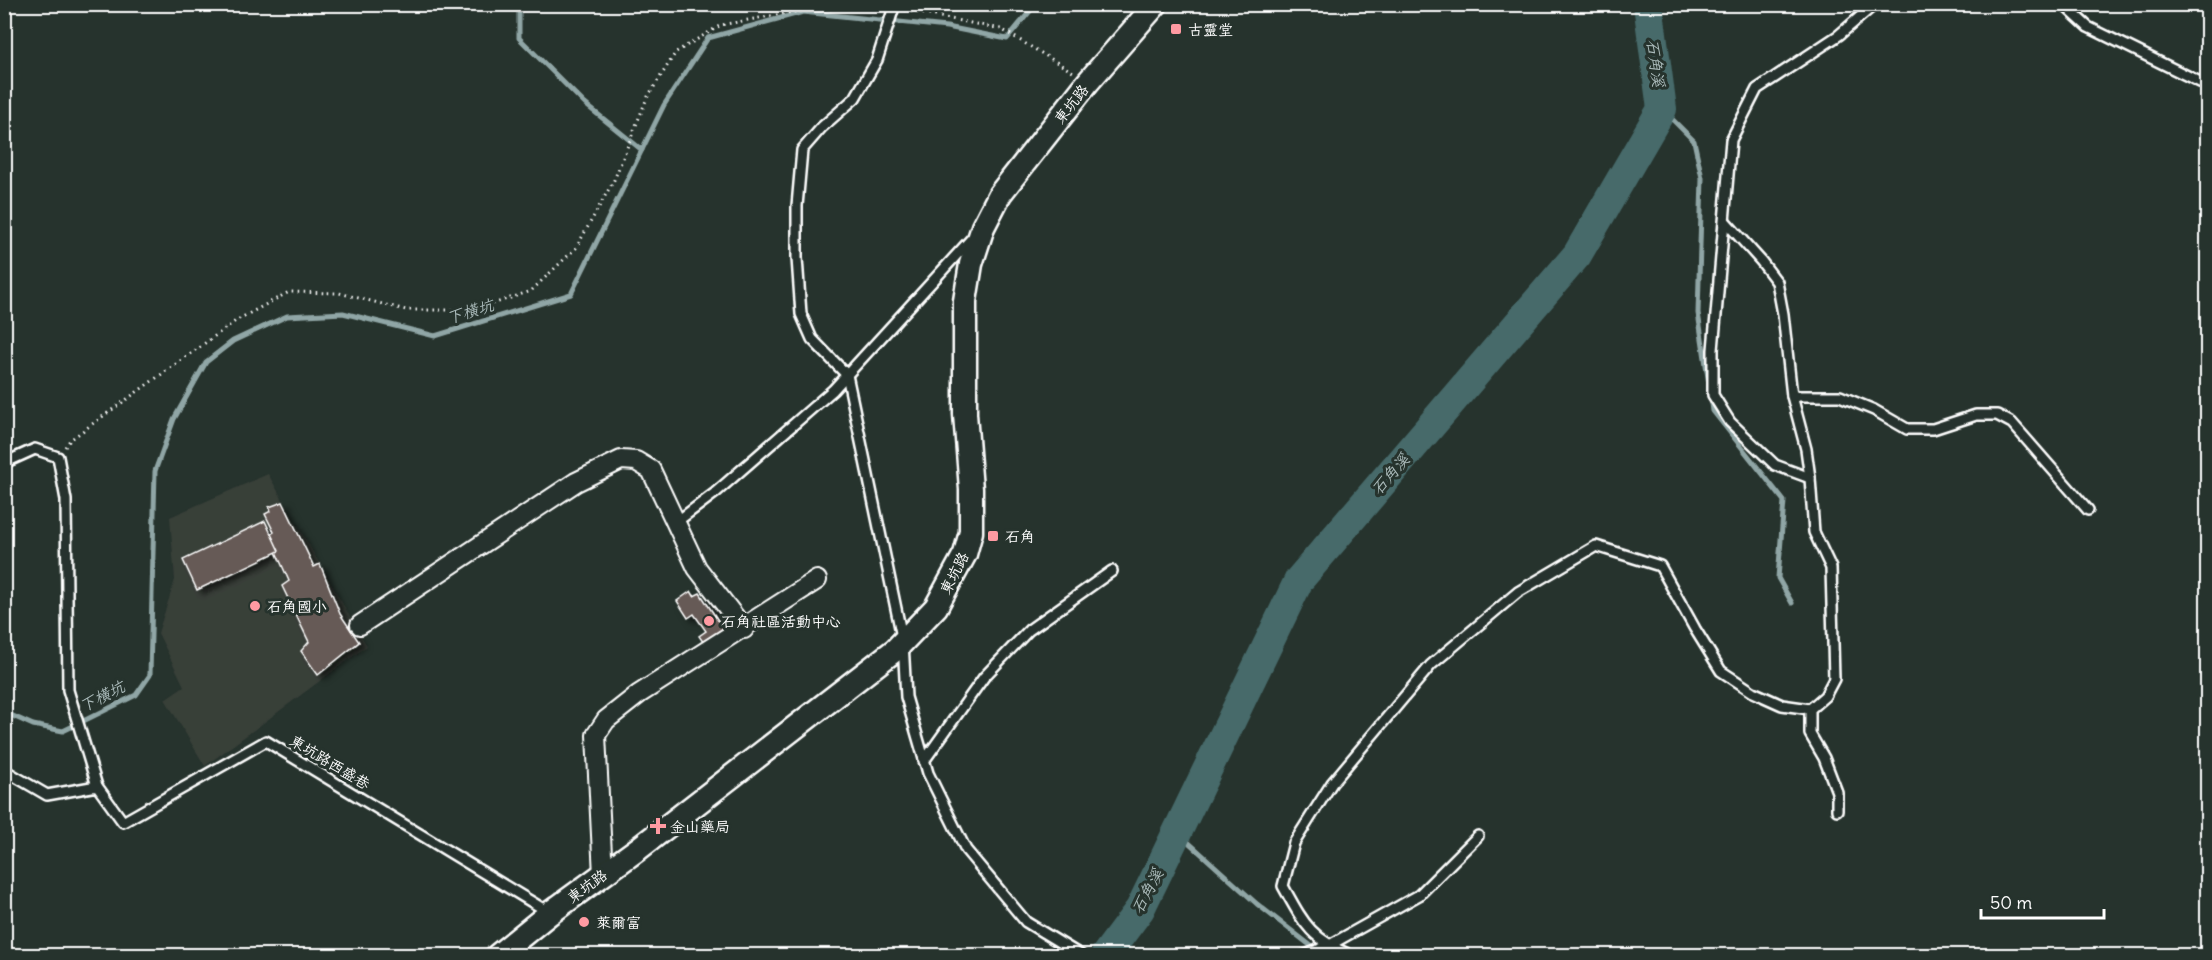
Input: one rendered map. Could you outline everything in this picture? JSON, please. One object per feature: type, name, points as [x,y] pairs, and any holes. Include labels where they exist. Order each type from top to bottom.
[{"type":"street","name":"東坑路","points":[[497,956],[895,650],[936,607],[965,554],[971,532],[971,489],[965,414],[965,302],[971,264],[983,226],[1000,194],[1088,82],[1156,4]]},
{"type":"street","points":[[360,625],[576,482],[621,460],[636,461],[651,470],[697,568],[744,629]]},
{"type":"street","points":[[603,875],[596,735],[606,720],[639,694],[744,629],[817,580]]},
{"type":"lane","points":[[1810,478],[1775,465],[1730,422],[1713,395],[1713,350],[1731,140],[1757,89],[1839,35],[1875,4]]},
{"type":"lane","points":[[2063,4],[2088,27],[2208,86]]},
{"type":"lane","points":[[893,6],[876,60],[855,98],[822,127],[802,150],[797,206],[801,314],[812,339],[847,375],[903,642],[906,697],[928,773],[966,850],[1026,922],[1082,956]]},
{"type":"lane","points":[[1352,956],[1328,946],[1303,923],[1283,886],[1294,843],[1332,783],[1431,665],[1518,592],[1596,546],[1660,566],[1721,670],[1753,692],[1782,705],[1810,709],[1826,696],[1834,679],[1831,568],[1814,532],[1806,449],[1792,396],[1777,282],[1725,221]]},
{"type":"lane","points":[[675,523],[723,486],[833,390],[983,226]]},
{"type":"lane","points":[[1792,396],[1840,396],[1874,410],[1907,429],[1933,429],[1976,415],[1997,415],[2012,423],[2088,510]]},
{"type":"lane","points":[[4,463],[35,449],[58,457],[66,500],[68,690],[97,786],[47,795],[4,770]]},
{"type":"lane","points":[[924,761],[984,677],[1029,630],[1112,571]]},
{"type":"lane","points":[[1810,709],[1810,734],[1824,758],[1837,792],[1838,810]]},
{"type":"lane","name":"東坑路西盛巷","points":[[97,786],[123,822],[266,741],[550,913]]},
{"type":"lane","points":[[1303,956],[1328,946],[1419,895],[1478,836]]},
{"type":"path","points":[[58,457],[70,440],[237,320],[289,292],[339,293],[406,310],[474,310],[531,291],[576,249],[614,180],[647,98],[676,52],[721,25],[792,12],[893,6]]},
{"type":"path","points":[[905,10],[1000,29],[1088,82]]},
{"type":"shaded area","name":"石角國小","points":[[268,474],[367,646],[205,766],[165,699],[184,686],[158,633],[175,580],[170,517]]},
{"type":"building","points":[[283,502],[314,567],[320,564],[340,614],[359,642],[318,675],[301,651],[309,642],[282,586],[289,581],[273,545],[268,548],[264,539],[274,532],[265,514],[271,511],[269,507]]},
{"type":"building","points":[[265,521],[279,551],[197,590],[183,560]]},
{"type":"building","name":"石角社區活動中心","points":[[691,591],[694,596],[700,593],[719,622],[723,620],[732,633],[708,649],[699,636],[706,631],[694,614],[688,618],[677,601]]},
{"type":"waterway","points":[[519,4],[519,38],[585,104],[642,150]]},
{"type":"waterway","name":"下橫坑","points":[[4,712],[33,725],[63,731],[136,695],[150,675],[155,471],[174,419],[206,362],[233,341],[287,316],[343,313],[435,336],[571,294],[664,105],[708,38],[803,12],[947,27],[1007,39],[1036,4]]},
{"type":"waterway","name":"石角溪","points":[[1105,956],[1140,909],[1299,580],[1577,255],[1662,109],[1648,4]]},
{"type":"waterway","points":[[1662,109],[1694,141],[1702,178],[1698,313],[1709,384]]},
{"type":"waterway","points":[[1711,396],[1713,411],[1784,501],[1778,578],[1792,603]]},
{"type":"waterway","points":[[1177,832],[1257,904],[1321,956]]},
{"type":"place","name":"古靈堂","points":[[1176,29]]},
{"type":"place","name":"石角","points":[[993,536]]},
{"type":"place","name":"石角國小","points":[[255,606]]},
{"type":"place","name":"石角社區活動中心","points":[[709,621]]},
{"type":"place","name":"金山藥局","points":[[658,826]]},
{"type":"place","name":"萊爾富","points":[[584,922]]}]
